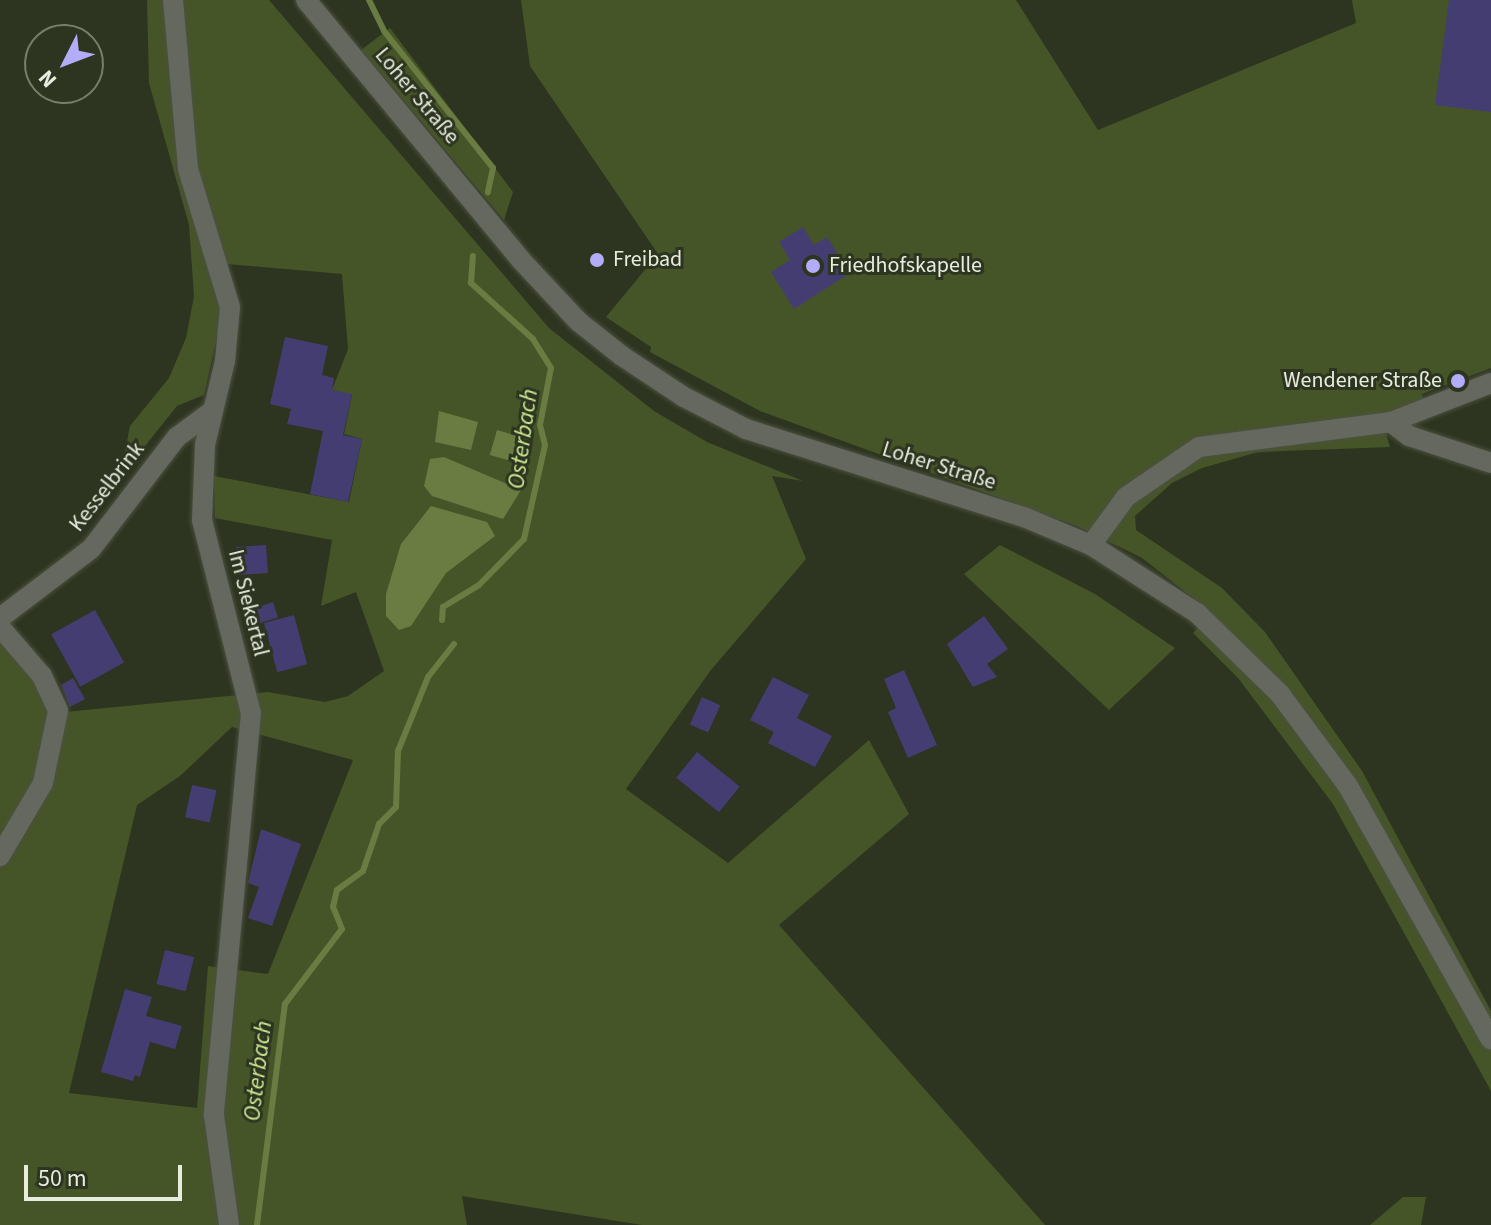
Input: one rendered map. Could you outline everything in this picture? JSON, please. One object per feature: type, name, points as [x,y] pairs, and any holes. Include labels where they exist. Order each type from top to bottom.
[{"type":"street","name":"Im Siekertal","points":[[173,0],[188,169],[230,307],[229,341],[211,412],[202,520],[251,713],[214,1115],[229,1225]]},
{"type":"street","name":"Loher Straße","points":[[306,0],[520,259],[579,322],[622,356],[684,397],[746,429],[1024,517],[1091,545],[1197,613],[1280,694],[1348,786],[1491,1040]]},
{"type":"street","points":[[1091,545],[1126,497],[1199,447],[1391,422],[1491,383]]},
{"type":"street","name":"Kesselbrink","points":[[0,618],[91,549],[177,437],[211,412]]},
{"type":"street","points":[[1391,422],[1409,436],[1491,463]]},
{"type":"street","points":[[0,627],[42,676],[58,711],[43,783],[0,856]]},
{"type":"shaded area","points":[[147,0],[269,0],[549,328],[654,411],[707,442],[803,481],[772,476],[806,559],[711,670],[626,789],[728,863],[869,740],[909,814],[779,925],[1045,1225],[642,1225],[462,1196],[467,1225],[0,1225],[0,633],[39,679],[55,713],[268,692],[325,702],[348,696],[384,671],[356,592],[321,606],[332,540],[215,518],[214,476],[349,502],[362,439],[344,434],[352,395],[332,390],[348,349],[342,274],[227,264],[217,279],[223,309],[204,395],[177,406],[108,492],[123,461],[130,426],[169,378],[186,338],[194,296],[189,225],[149,83]],"holes":[[[232,727],[353,760],[268,974],[208,966],[197,1108],[69,1093],[137,805],[180,776]]]},
{"type":"shaded area","points":[[521,0],[1016,0],[1098,130],[1356,23],[1352,0],[1491,0],[1491,368],[1422,394],[1424,403],[1381,417],[1390,447],[1258,452],[1202,468],[1172,483],[1135,516],[1136,530],[1222,588],[1265,632],[1362,771],[1491,1011],[1491,1091],[1333,804],[1238,678],[1193,633],[1211,612],[1142,558],[1077,526],[760,411],[650,352],[651,347],[606,317],[658,254],[530,66]]},
{"type":"shaded area","points":[[390,28],[513,192],[504,220],[361,50]]},
{"type":"shaded area","points":[[1000,545],[1095,594],[1175,648],[1109,710],[964,574]]},
{"type":"shaded area","points":[[1403,1197],[1426,1197],[1421,1225],[1370,1225]]},
{"type":"water","points":[[439,411],[478,422],[471,450],[435,442]]},
{"type":"water","points":[[497,430],[528,439],[521,464],[490,455]]},
{"type":"water","points":[[444,457],[521,490],[503,519],[432,496],[424,486],[430,459]]},
{"type":"water","points":[[431,506],[487,522],[495,536],[446,573],[411,626],[399,630],[386,616],[386,594],[401,544]]},
{"type":"building","points":[[1449,0],[1491,0],[1491,112],[1435,105]]},
{"type":"building","name":"Friedhofskapelle","points":[[803,227],[814,245],[827,237],[850,273],[794,309],[771,272],[790,260],[779,242]]},
{"type":"building","points":[[285,337],[328,346],[322,375],[334,378],[332,390],[352,394],[343,435],[362,439],[348,502],[310,494],[323,431],[287,424],[291,409],[270,404]]},
{"type":"building","points":[[266,545],[268,573],[238,575],[236,547]]},
{"type":"building","points":[[273,602],[278,617],[251,626],[246,611]]},
{"type":"building","points":[[95,610],[124,662],[80,687],[51,634]]},
{"type":"building","points":[[294,615],[307,664],[277,672],[264,623]]},
{"type":"building","points":[[984,616],[1008,649],[987,664],[997,677],[973,687],[947,644]]},
{"type":"building","points":[[904,670],[937,745],[908,758],[888,712],[896,708],[884,679]]},
{"type":"building","points":[[773,677],[809,695],[797,718],[832,736],[815,767],[768,743],[774,732],[750,720]]},
{"type":"building","points":[[73,678],[85,699],[70,707],[61,685]]},
{"type":"building","points":[[702,697],[720,705],[708,733],[690,724]]},
{"type":"building","points":[[697,752],[740,787],[719,812],[676,778]]},
{"type":"building","points":[[192,785],[216,790],[210,822],[185,817]]},
{"type":"building","points":[[261,829],[301,844],[272,926],[248,918],[259,887],[248,883]]},
{"type":"building","points":[[165,950],[194,957],[186,991],[157,984]]},
{"type":"building","points":[[125,989],[152,997],[146,1016],[182,1026],[175,1049],[150,1042],[140,1077],[135,1075],[133,1081],[101,1072]]},
{"type":"waterway","name":"Osterbach","points":[[369,0],[384,31],[493,168],[488,192]]},
{"type":"waterway","name":"Osterbach","points":[[442,620],[443,607],[479,585],[524,539],[545,445],[540,425],[551,368],[533,339],[471,283],[473,256]]},
{"type":"waterway","name":"Osterbach","points":[[257,1225],[285,1004],[342,929],[333,907],[337,890],[363,871],[379,824],[396,807],[398,751],[428,677],[454,644]]},
{"type":"place","name":"Freibad","points":[[597,260]]},
{"type":"place","name":"Friedhofskapelle","points":[[813,266]]},
{"type":"place","name":"Wendener Straße","points":[[1458,381]]}]
